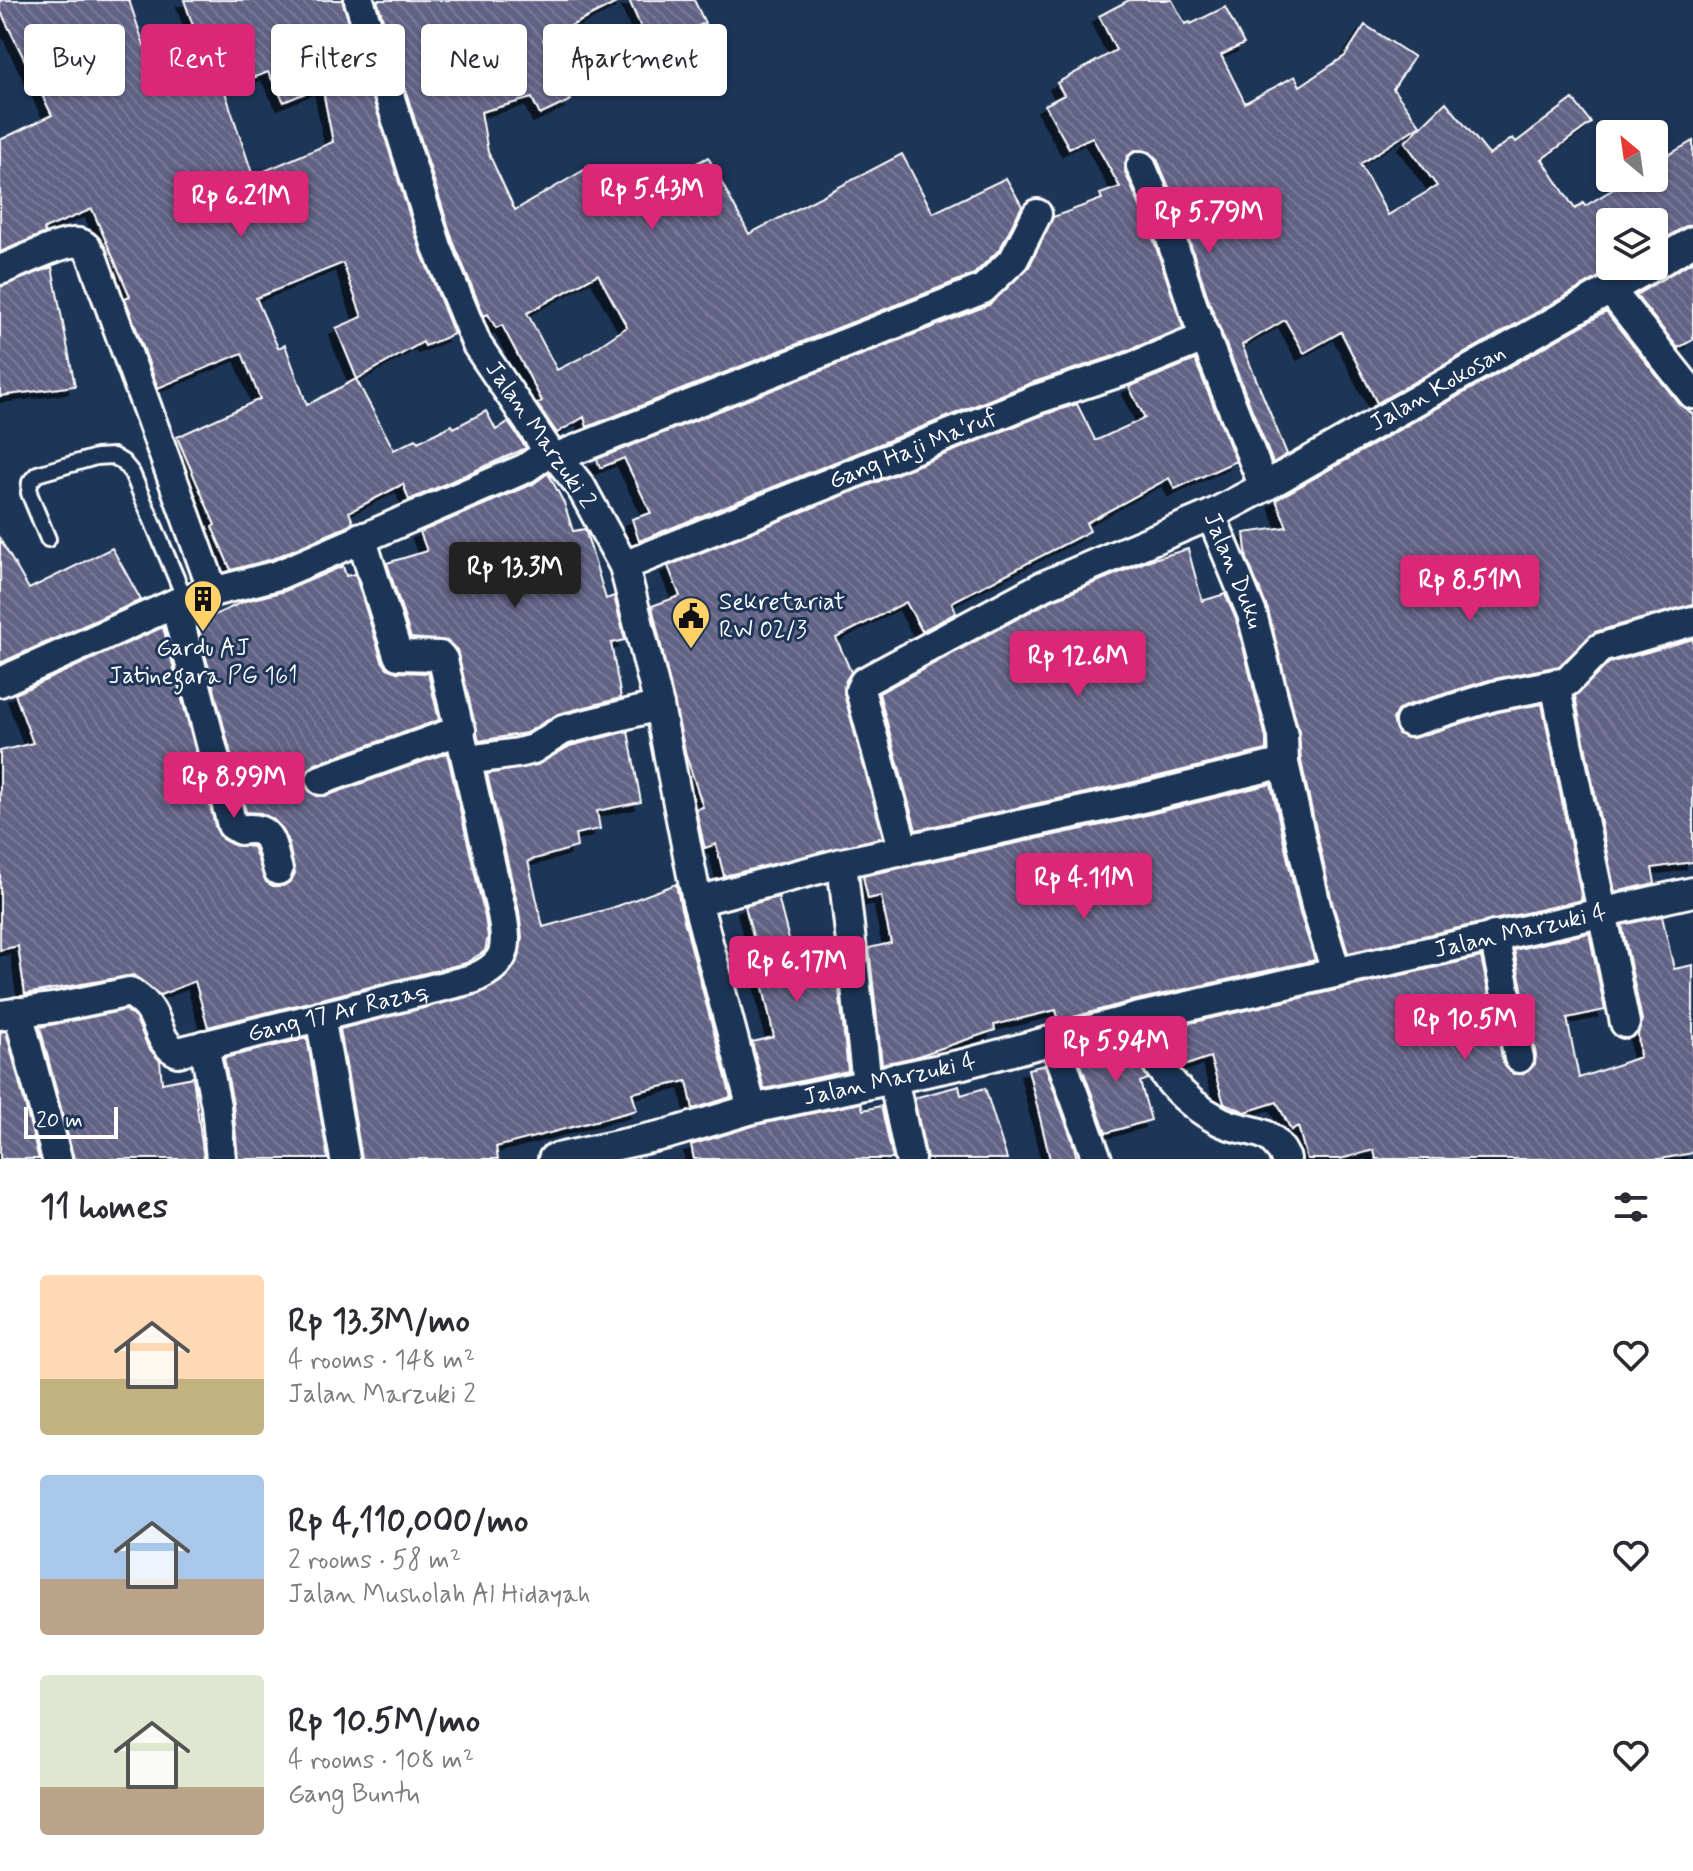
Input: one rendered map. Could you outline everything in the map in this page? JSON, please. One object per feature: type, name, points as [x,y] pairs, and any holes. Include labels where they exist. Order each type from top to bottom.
[{"type":"street","name":"Jalan Marzuki 2","points":[[359,0],[437,247],[477,345],[553,455],[581,487],[624,566],[659,706],[697,901],[752,1109]]},
{"type":"street","points":[[1141,166],[1166,223],[1193,307],[1264,487]]},
{"type":"street","points":[[0,682],[180,601],[278,575],[553,455],[983,289],[1014,259],[1037,214]]},
{"type":"street","name":"Jalan Kokosan","points":[[1668,256],[1693,241]]},
{"type":"street","points":[[0,270],[66,244],[86,246],[213,591]]},
{"type":"street","name":"Jalan Kokosan","points":[[1264,487],[1421,395],[1629,280]]},
{"type":"street","points":[[1611,291],[1693,394]]},
{"type":"street","name":"Gang Haji Ma'ruf","points":[[624,566],[1037,399],[1120,372],[1206,337]]},
{"type":"street","name":"Jalan Duku","points":[[1264,487],[1211,515],[1252,614],[1283,736],[1284,763],[1316,906],[1336,972]]},
{"type":"street","points":[[904,851],[860,690],[864,682],[1041,587],[1211,515]]},
{"type":"street","points":[[361,537],[394,648],[402,657],[442,657],[467,760],[533,749],[563,730],[659,706]]},
{"type":"street","points":[[180,601],[232,825],[240,830],[262,829],[278,870]]},
{"type":"street","points":[[1410,722],[1494,696],[1561,683],[1600,648],[1693,621]]},
{"type":"street","points":[[1561,683],[1625,1023]]},
{"type":"street","points":[[321,780],[461,730]]},
{"type":"street","name":"Gang 17 Ar Razaq","points":[[9,1013],[58,1007],[130,992],[152,1013],[169,1048],[178,1052],[472,979],[491,968],[506,951],[507,944],[467,760]]},
{"type":"street","points":[[697,901],[842,863],[1130,801],[1284,763]]},
{"type":"street","points":[[842,863],[880,1081],[910,1159]]},
{"type":"street","name":"Jalan Marzuki 4","points":[[553,1159],[609,1153],[752,1109],[963,1064],[1136,1018],[1693,892]]},
{"type":"street","points":[[1494,936],[1519,1058]]},
{"type":"street","points":[[9,1013],[57,1159]]},
{"type":"street","points":[[320,1016],[345,1159]]},
{"type":"street","points":[[1136,1018],[1163,1076],[1189,1102],[1223,1123],[1261,1132],[1279,1143],[1286,1159]]},
{"type":"street","points":[[1054,1040],[1097,1159]]},
{"type":"street","points":[[204,1045],[216,1106],[221,1159]]},
{"type":"lane","points":[[48,539],[29,493],[30,482],[37,474],[96,457],[113,456],[132,473],[180,601]]},
{"type":"building","points":[[0,0],[129,0],[141,36],[141,96],[226,96],[253,176],[333,142],[324,96],[372,96],[421,252],[454,334],[425,346],[423,342],[357,379],[336,328],[362,317],[343,263],[256,298],[278,348],[285,345],[307,405],[356,379],[394,450],[452,425],[454,428],[486,411],[496,430],[508,422],[526,448],[409,500],[403,484],[349,512],[353,522],[348,526],[272,559],[231,570],[177,437],[260,399],[242,353],[158,388],[125,298],[130,296],[92,209],[0,252],[0,140],[52,115],[43,96],[125,96],[125,24],[24,24],[24,58],[0,10]]},
{"type":"building","points":[[184,0],[342,0],[350,24],[271,24],[271,78],[268,72],[255,77],[255,24],[193,24]]},
{"type":"building","points":[[377,0],[622,0],[575,24],[543,24],[543,96],[569,96],[571,100],[540,115],[532,98],[481,112],[488,152],[515,210],[584,170],[608,210],[708,157],[749,234],[902,154],[933,213],[1006,178],[1022,206],[1000,249],[974,274],[587,427],[584,417],[557,433],[537,404],[542,401],[502,325],[496,328],[488,314],[484,316],[453,241],[405,89],[405,24],[385,24]],"holes":[[[598,274],[627,327],[557,370],[527,313]]]},
{"type":"building","points":[[629,0],[694,0],[705,23],[703,24],[640,24]]},
{"type":"building","points":[[1129,0],[1172,0],[1185,24],[1191,24],[1225,7],[1244,44],[1221,55],[1245,103],[1295,76],[1300,86],[1345,56],[1365,25],[1414,57],[1393,89],[1420,125],[1360,164],[1388,215],[1437,186],[1405,142],[1446,102],[1489,155],[1513,138],[1516,142],[1573,99],[1591,123],[1542,159],[1575,209],[1608,192],[1668,192],[1668,155],[1693,141],[1693,224],[1668,237],[1668,208],[1596,208],[1596,279],[1377,403],[1341,332],[1304,353],[1285,320],[1242,345],[1287,454],[1273,463],[1157,159],[1150,152],[1135,150],[1127,157],[1125,172],[1150,229],[1183,328],[1114,356],[1031,383],[639,541],[632,519],[651,513],[624,458],[600,468],[597,459],[989,305],[1029,267],[1053,217],[1102,199],[1100,194],[1120,187],[1092,137],[1069,148],[1045,105],[1064,95],[1057,83],[1116,50],[1099,16]]},
{"type":"building","points":[[281,96],[298,96],[284,102]]},
{"type":"building","points":[[1693,261],[1693,340],[1678,348],[1636,295],[1661,280],[1668,280],[1668,276]]},
{"type":"building","points":[[52,267],[75,386],[0,396],[0,287]]},
{"type":"building","points":[[1606,312],[1680,405],[1693,414],[1693,604],[1595,632],[1559,666],[1489,680],[1405,706],[1397,711],[1393,719],[1398,734],[1414,738],[1498,712],[1542,704],[1582,900],[1348,953],[1332,902],[1301,761],[1299,732],[1268,610],[1247,559],[1244,533],[1287,527],[1276,500]]},
{"type":"building","points":[[1195,360],[1236,461],[1175,489],[1169,478],[1086,523],[1090,531],[952,602],[956,613],[922,631],[906,602],[836,638],[851,672],[845,682],[844,694],[883,837],[724,876],[716,844],[705,848],[703,841],[696,809],[703,807],[686,755],[652,606],[680,596],[668,566],[1077,404],[1097,440],[1145,418],[1129,387]]},
{"type":"building","points":[[548,473],[564,503],[573,531],[585,529],[606,599],[614,596],[625,640],[611,643],[621,698],[558,714],[526,733],[479,741],[457,650],[447,641],[411,638],[387,563],[427,551],[420,532],[533,484]]},
{"type":"building","points":[[0,539],[29,589],[112,548],[141,600],[0,663]]},
{"type":"building","points":[[1188,549],[1202,601],[1225,594],[1236,619],[1266,738],[1266,750],[916,830],[879,693],[1048,602],[1150,560]]},
{"type":"building","points":[[343,566],[346,576],[355,574],[382,661],[387,668],[397,672],[428,673],[439,720],[315,764],[305,776],[305,786],[317,796],[326,796],[447,753],[485,917],[488,937],[485,951],[466,963],[208,1027],[195,981],[160,995],[133,975],[25,994],[18,946],[0,950],[0,751],[33,743],[15,694],[163,627],[216,829],[222,839],[231,844],[253,847],[266,882],[283,886],[291,881],[295,873],[288,840],[273,819],[261,813],[246,812],[197,623],[245,601],[285,591]]},
{"type":"building","points":[[1693,639],[1693,862],[1652,868],[1655,883],[1615,892],[1575,696],[1609,663]]},
{"type":"building","points":[[628,731],[641,802],[597,811],[600,829],[575,834],[577,847],[528,861],[543,927],[612,908],[676,884],[731,1097],[693,1109],[687,1081],[632,1093],[637,1110],[496,1147],[498,1159],[362,1159],[340,1029],[479,994],[505,979],[519,958],[522,937],[519,911],[487,774],[537,765],[570,746]]},
{"type":"building","points":[[1271,784],[1299,910],[1315,960],[1132,1001],[1059,1021],[1056,1010],[994,1025],[995,1030],[915,1057],[882,1064],[869,948],[891,943],[881,896],[868,899],[863,876],[1134,818]]},
{"type":"building","points":[[778,897],[792,951],[834,942],[848,1071],[764,1089],[752,1042],[774,1037],[745,906]]},
{"type":"building","points":[[1662,916],[1674,969],[1693,965],[1693,1153],[1660,1159],[1376,1159],[1374,1150],[1340,1159],[1307,1159],[1298,1126],[1291,1130],[1277,1102],[1245,1112],[1224,1103],[1210,1057],[1181,1067],[1159,1030],[1481,957],[1503,1062],[1513,1074],[1523,1074],[1535,1064],[1536,1055],[1514,950],[1589,933],[1605,1010],[1567,1018],[1579,1078],[1640,1057],[1638,1034],[1642,1020],[1622,925]]},
{"type":"building","points":[[126,1010],[136,1019],[148,1047],[160,1061],[162,1083],[193,1077],[204,1159],[74,1159],[40,1027]]},
{"type":"building","points":[[6,1031],[39,1159],[0,1159],[0,1032]]},
{"type":"building","points":[[307,1038],[328,1159],[238,1159],[233,1104],[224,1058]]},
{"type":"building","points":[[1126,1038],[1148,1079],[1140,1082],[1151,1120],[1106,1133],[1076,1051]]},
{"type":"building","points":[[1045,1065],[1077,1159],[1050,1159],[1028,1069]]},
{"type":"building","points":[[959,1086],[961,1095],[985,1088],[1007,1159],[927,1159],[914,1098]]},
{"type":"building","points":[[861,1103],[863,1110],[881,1106],[893,1159],[694,1159],[691,1145],[756,1125]]},
{"type":"place","name":"Gardu AJ Jatinegara PG 161","points":[[203,633]]},
{"type":"place","name":"Sekretariat RW 02/3","points":[[691,650]]}]
